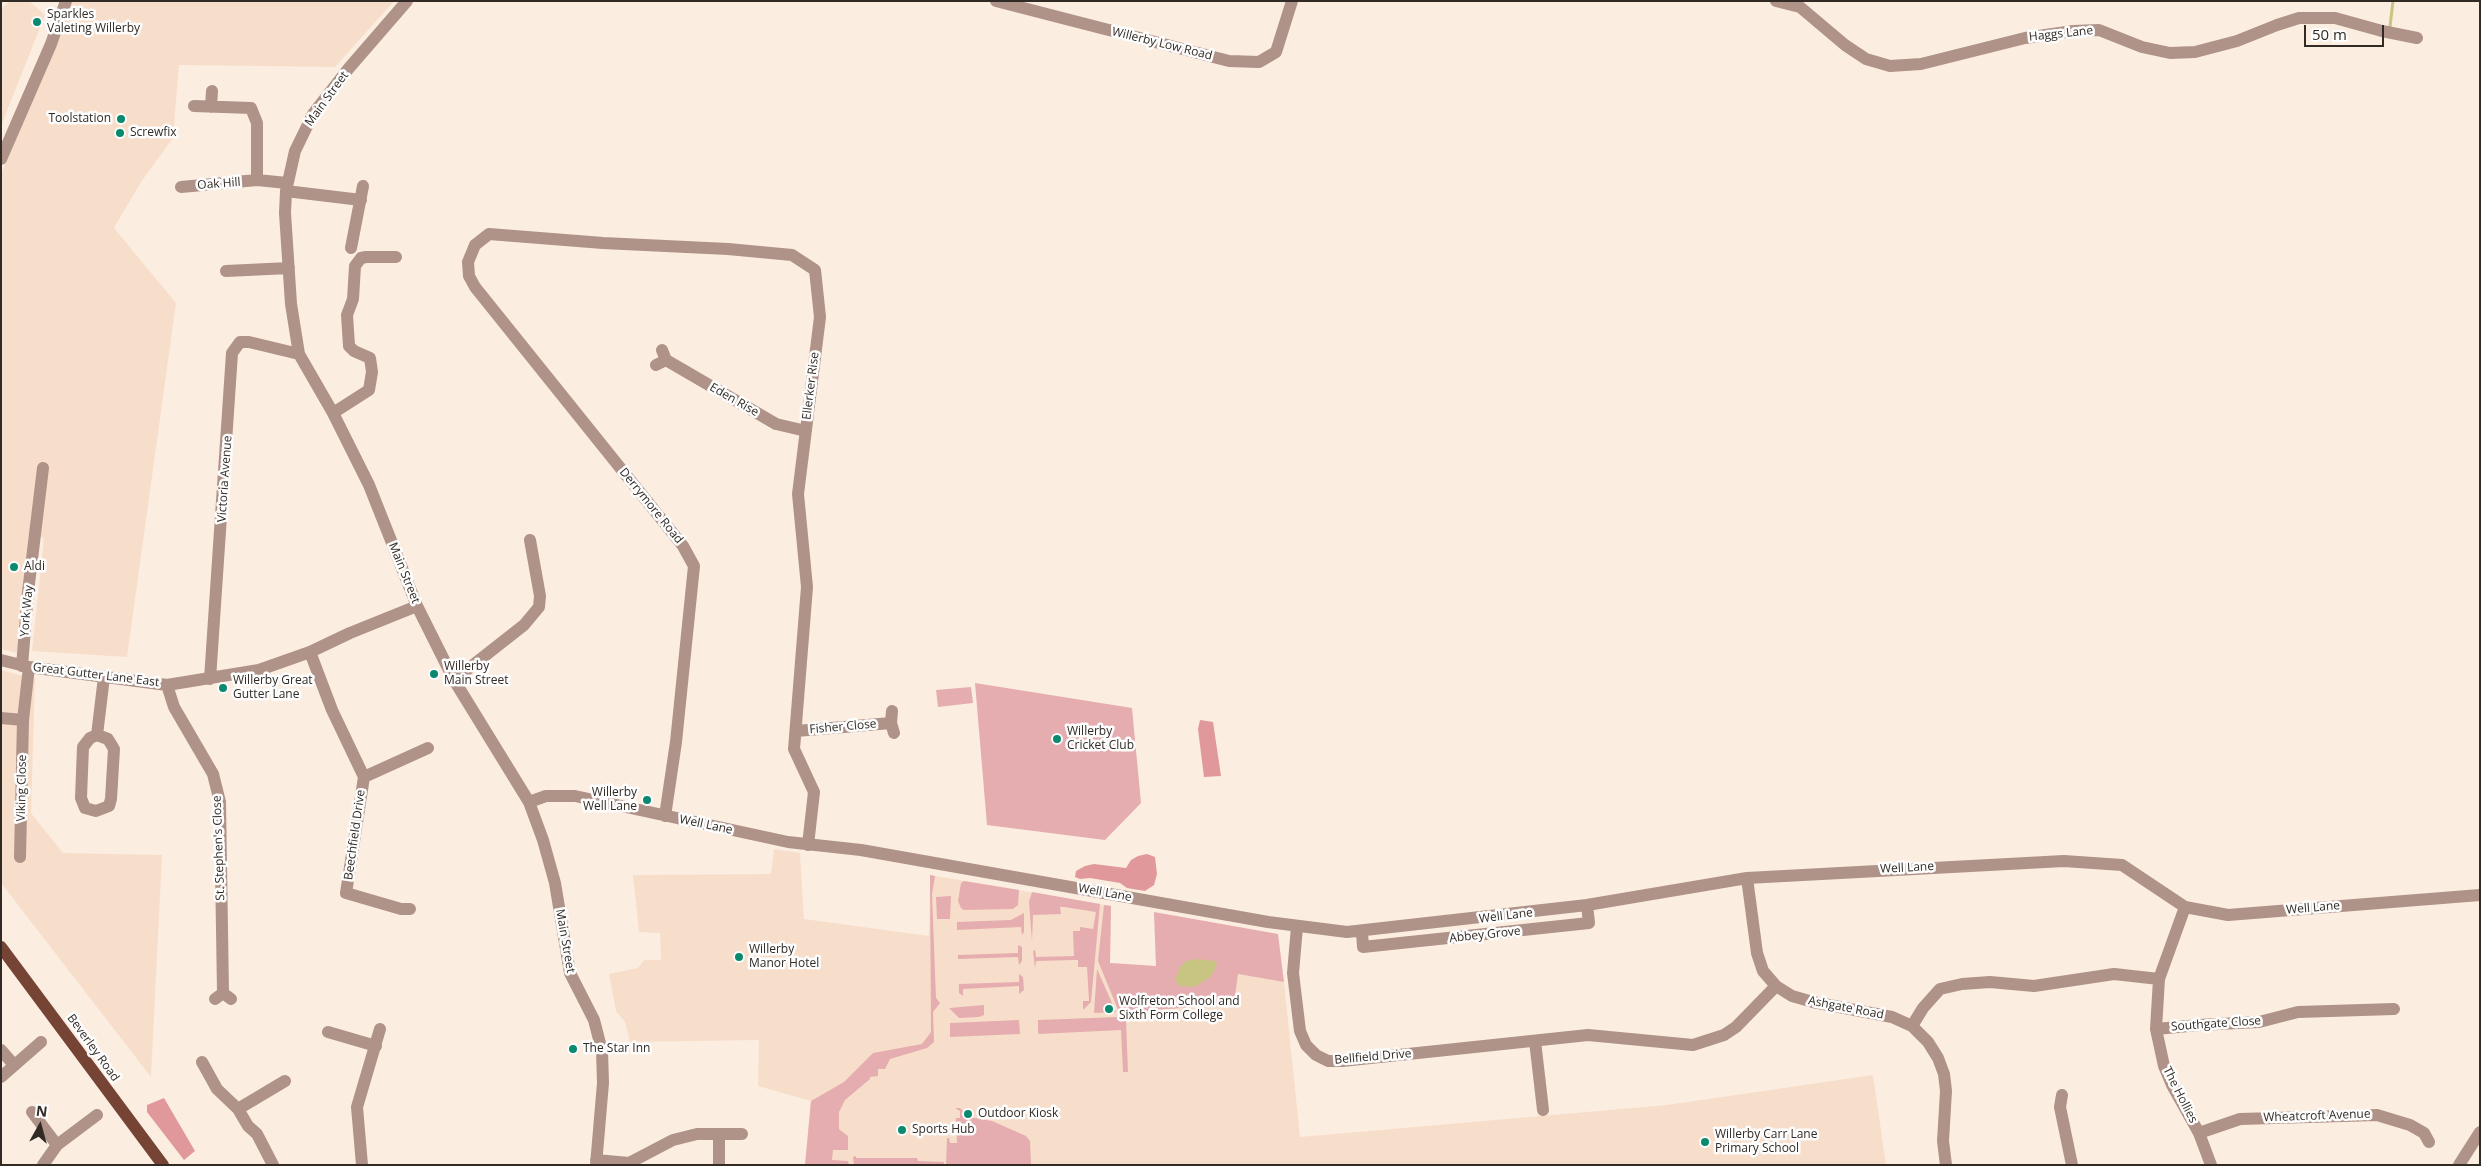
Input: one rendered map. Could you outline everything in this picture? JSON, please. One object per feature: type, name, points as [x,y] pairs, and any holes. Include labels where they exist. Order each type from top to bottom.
[{"type":"main road","name":"Beverley Road","points":[[1,947],[163,1165]]},
{"type":"street","points":[[1,159],[51,44],[66,1]]},
{"type":"street","name":"Main Street","points":[[407,1],[349,68],[313,114],[295,151],[287,187],[291,304],[299,354],[333,413],[369,485],[417,606],[454,680],[529,802],[553,876],[570,973],[586,1001],[599,1037],[603,1082],[596,1163]]},
{"type":"street","name":"Willerby Low Road","points":[[996,1],[1229,61],[1259,62],[1276,52],[1292,1]]},
{"type":"street","name":"Haggs Lane","points":[[1776,1],[1800,7],[1845,45],[1866,59],[1890,66],[1921,64],[2025,38],[2073,31],[2098,30],[2142,47],[2170,53],[2195,52],[2237,42],[2277,24],[2299,18],[2335,18],[2417,38]]},
{"type":"street","points":[[211,107],[212,91]]},
{"type":"street","name":"Oak Hill","points":[[194,106],[251,108],[257,123],[258,180]]},
{"type":"street","name":"Oak Hill","points":[[181,187],[258,180],[361,200]]},
{"type":"street","points":[[351,248],[364,186]]},
{"type":"street","name":"Ellerker Rise","points":[[475,245],[489,234],[510,234],[602,243],[728,248],[792,255],[815,270],[820,318],[798,494],[807,587],[794,749],[814,792],[808,845]]},
{"type":"street","name":"Derrymore Road","points":[[475,245],[468,262],[474,287],[683,546],[694,566],[676,742],[665,816]]},
{"type":"street","points":[[333,413],[370,390],[373,354],[354,352],[349,346],[347,315],[353,299],[355,266],[361,258],[366,256],[396,257]]},
{"type":"street","points":[[226,270],[289,268]]},
{"type":"street","name":"Victoria Avenue","points":[[210,679],[232,353],[240,342],[249,342],[299,354]]},
{"type":"street","name":"Eden Rise","points":[[661,358],[776,424],[806,431]]},
{"type":"street","name":"York Way","points":[[26,666],[28,592],[43,468]]},
{"type":"street","points":[[454,680],[532,617],[539,607],[542,568],[530,540]]},
{"type":"street","name":"Great Gutter Lane East","points":[[1,660],[26,666],[167,685],[258,670],[310,652],[350,633],[417,606]]},
{"type":"street","name":"Beechfield Drive","points":[[310,652],[332,710],[364,777],[344,894],[404,912]]},
{"type":"street","name":"Viking Close","points":[[20,857],[26,666]]},
{"type":"street","points":[[98,736],[104,677]]},
{"type":"street","name":"St. Stephen's Close","points":[[167,685],[174,708],[213,774],[220,802],[223,997]]},
{"type":"street","points":[[1,718],[23,720]]},
{"type":"street","name":"Fisher Close","points":[[796,731],[892,722]]},
{"type":"street","points":[[98,736],[108,739],[114,750],[112,799],[109,806],[96,811],[85,808],[81,798],[84,747],[90,738],[98,736]]},
{"type":"street","name":"Beechfield Drive","points":[[364,777],[423,755]]},
{"type":"street","name":"Well Lane","points":[[529,802],[556,794],[575,796],[808,845],[898,856],[1331,932],[1362,932],[1587,905],[1747,878],[1958,866],[2098,862],[2122,864],[2184,907],[2228,915],[2480,895]]},
{"type":"street","name":"Ashgate Road","points":[[1747,878],[1757,952],[1763,971],[1776,986],[1792,996],[1813,1002],[1892,1017],[1912,1026],[1928,1042],[1938,1058],[1944,1074],[1946,1091],[1943,1141],[1946,1165]]},
{"type":"street","name":"Abbey Grove","points":[[1362,932],[1358,947],[1589,924],[1587,905]]},
{"type":"street","name":"The Hollies","points":[[2184,907],[2159,979],[2156,1029],[2164,1066],[2172,1085],[2199,1132],[2211,1165]]},
{"type":"street","name":"Bellfield Drive","points":[[1297,927],[1294,973],[1300,1031],[1306,1045],[1316,1056],[1328,1061],[1588,1035],[1693,1045],[1724,1035],[1736,1027],[1776,986]]},
{"type":"street","points":[[1912,1026],[1922,1008],[1940,989],[1962,984],[1990,982],[2034,986],[2114,974],[2159,979]]},
{"type":"street","name":"Southgate Close","points":[[2156,1029],[2259,1022],[2298,1012],[2394,1009]]},
{"type":"street","points":[[362,1165],[357,1107],[380,1029]]},
{"type":"street","points":[[328,1032],[376,1046]]},
{"type":"street","points":[[1535,1041],[1542,1110]]},
{"type":"street","points":[[1,1077],[41,1042]]},
{"type":"street","points":[[1,1050],[14,1065]]},
{"type":"street","points":[[202,1062],[217,1089],[238,1109],[248,1126],[264,1143],[273,1165]]},
{"type":"street","points":[[238,1109],[285,1080]]},
{"type":"street","points":[[2062,1095],[2060,1107],[2072,1165]]},
{"type":"street","points":[[32,1112],[57,1144]]},
{"type":"street","points":[[43,1165],[57,1144],[97,1115]]},
{"type":"street","name":"Wheatcroft Avenue","points":[[2199,1132],[2240,1119],[2377,1115],[2410,1125],[2424,1134],[2429,1142]]},
{"type":"street","points":[[2459,1165],[2480,1132]]},
{"type":"street","points":[[719,1134],[719,1165]]},
{"type":"street","points":[[596,1163],[629,1163],[685,1136],[742,1134]]},
{"type":"shaded area","points":[[10,1],[29,1],[45,15],[1,126],[1,9]]},
{"type":"shaded area","points":[[70,1],[394,1],[335,67],[179,65],[173,138],[141,182],[114,228],[176,303],[127,657],[32,651],[44,538],[33,534],[17,653],[1,649],[1,174]]},
{"type":"shaded area","points":[[1,670],[35,679],[31,813],[63,853],[162,855],[151,1077],[1,883]]},
{"type":"shaded area","name":"Willerby Cricket Club","points":[[975,683],[1132,708],[1141,803],[1105,840],[987,825]]},
{"type":"shaded area","points":[[971,687],[973,703],[938,707],[936,690]]},
{"type":"shaded area","points":[[1200,720],[1213,722],[1221,776],[1204,777],[1198,729]]},
{"type":"shaded area","points":[[774,849],[800,853],[804,919],[929,936],[930,875],[1111,906],[1110,963],[1156,966],[1154,912],[1238,974],[1284,982],[1300,1137],[1667,1105],[1873,1075],[1886,1165],[805,1165],[811,1101],[758,1086],[759,1040],[630,1042],[625,1022],[616,1011],[609,974],[638,968],[644,960],[661,960],[660,933],[639,932],[633,875],[771,874]]},
{"type":"shaded area","points":[[1147,854],[1155,857],[1157,874],[1154,885],[1145,891],[1127,888],[1120,883],[1075,877],[1076,871],[1085,866],[1094,864],[1126,868],[1131,860]]},
{"type":"shaded area","points":[[930,875],[935,876],[932,894],[936,998],[940,1003],[933,1012],[934,1042],[927,1048],[890,1059],[885,1069],[878,1069],[878,1076],[870,1077],[845,1100],[839,1112],[839,1129],[848,1136],[848,1150],[833,1150],[832,1160],[848,1161],[849,1165],[805,1165],[811,1101],[844,1082],[873,1053],[922,1044],[931,1032]]},
{"type":"shaded area","points":[[964,881],[1019,890],[1018,905],[1013,909],[964,910],[958,901],[961,883]]},
{"type":"shaded area","points":[[1032,892],[1100,904],[1091,1002],[1083,1010],[1083,1001],[1089,1001],[1087,967],[1078,967],[1078,960],[1074,960],[1036,961],[1035,968],[1033,951],[1035,950],[1036,957],[1074,956],[1073,931],[1080,931],[1080,927],[1093,929],[1096,912],[1060,907],[1061,914],[1033,915],[1032,941],[1029,902]]},
{"type":"shaded area","points":[[951,896],[950,919],[937,919],[936,897]]},
{"type":"shaded area","points":[[1104,905],[1111,906],[1110,963],[1156,966],[1154,912],[1278,934],[1284,982],[1238,974],[1234,1003],[1136,1012],[1128,1017],[1119,1012],[1098,961]]},
{"type":"shaded area","points":[[1024,913],[1024,932],[1022,935],[1021,927],[957,930],[957,922],[1011,920]]},
{"type":"shaded area","points":[[1018,945],[1022,947],[1022,961],[1019,965],[1018,957],[958,959],[958,955],[1018,953]]},
{"type":"shaded area","points":[[1197,959],[1215,961],[1217,965],[1209,978],[1194,987],[1179,986],[1175,980],[1180,967],[1186,961]]},
{"type":"shaded area","points":[[1097,969],[1116,1012],[1094,1013]]},
{"type":"shaded area","points":[[1019,974],[1023,977],[1024,990],[1019,994],[1019,986],[963,989],[963,996],[959,993],[959,984],[1019,982]]},
{"type":"shaded area","points":[[984,1005],[984,1015],[979,1017],[959,1018],[949,1008]]},
{"type":"shaded area","points":[[1118,1017],[1126,1020],[1128,1072],[1123,1072],[1121,1030],[1039,1034],[1038,1032],[1038,1020]]},
{"type":"shaded area","points":[[1019,1020],[1020,1034],[950,1037],[950,1023]]},
{"type":"shaded area","points":[[164,1098],[195,1151],[184,1160],[147,1112],[147,1105]]},
{"type":"shaded area","points":[[955,1108],[960,1108],[969,1117],[992,1121],[1026,1136],[1030,1141],[1031,1165],[946,1165],[947,1138],[949,1138],[950,1143],[957,1143],[956,1118],[960,1118],[960,1111]]},
{"type":"shaded area","points":[[856,1156],[856,1158],[917,1158],[918,1161],[944,1162],[944,1165],[854,1165],[853,1157]]},
{"type":"waterway","points":[[2390,27],[2393,1]]},
{"type":"place","name":"Sparkles Valeting Willerby","points":[[37,22]]},
{"type":"place","name":"Toolstation","points":[[121,119]]},
{"type":"place","name":"Screwfix","points":[[120,133]]},
{"type":"place","name":"Aldi","points":[[14,567]]},
{"type":"place","name":"Willerby Main Street","points":[[434,674]]},
{"type":"place","name":"Willerby Great Gutter Lane","points":[[223,688]]},
{"type":"place","name":"Willerby Cricket Club","points":[[1057,739]]},
{"type":"place","name":"Willerby Well Lane","points":[[647,800]]},
{"type":"place","name":"Willerby Manor Hotel","points":[[739,957]]},
{"type":"place","name":"Wolfreton School and Sixth Form College","points":[[1109,1009]]},
{"type":"place","name":"The Star Inn","points":[[573,1049]]},
{"type":"place","name":"Outdoor Kiosk","points":[[968,1114]]},
{"type":"place","name":"Sports Hub","points":[[902,1130]]},
{"type":"place","name":"Willerby Carr Lane Primary School","points":[[1705,1142]]}]
